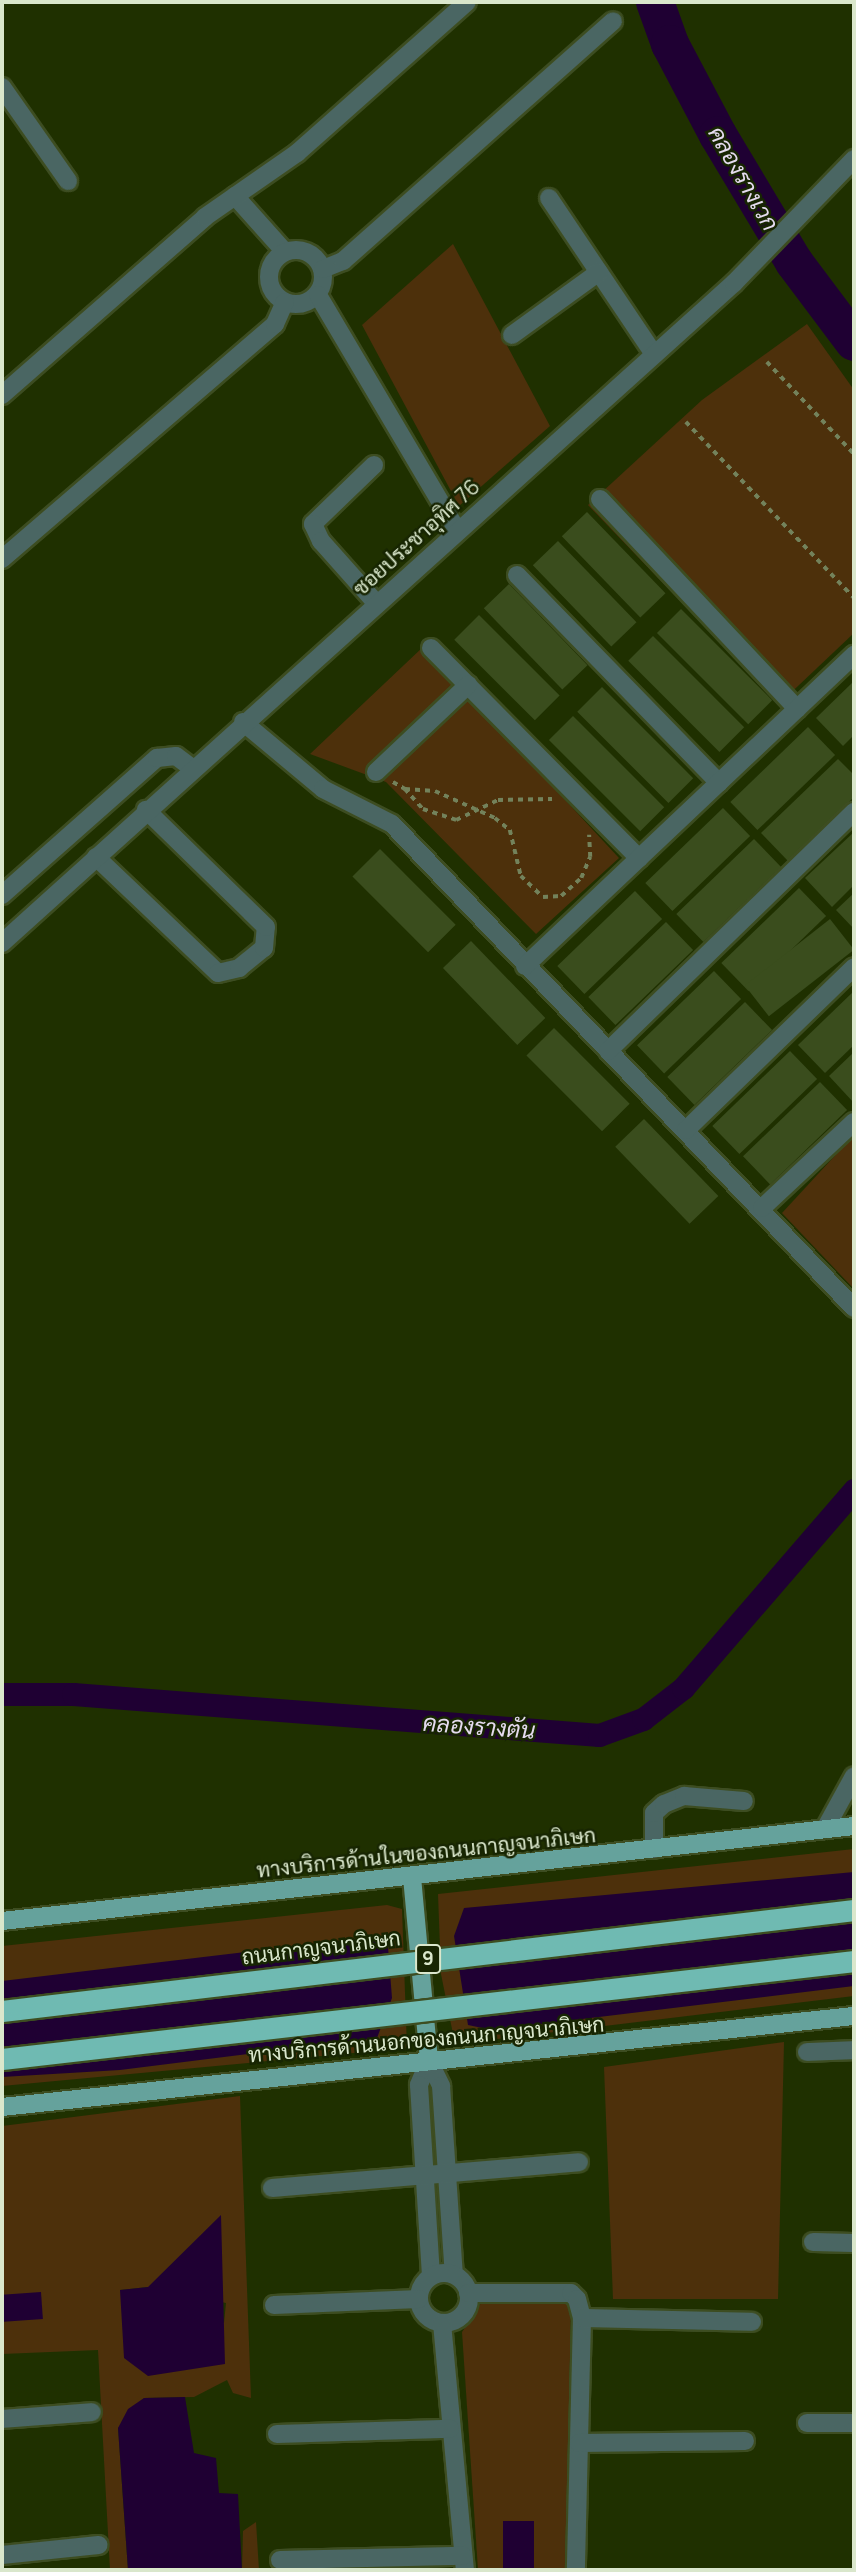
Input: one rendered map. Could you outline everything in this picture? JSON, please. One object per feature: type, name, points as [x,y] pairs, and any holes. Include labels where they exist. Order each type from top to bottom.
[{"type":"highway","name":"ถนนกาญจนาภิเษก","points":[[2,2011],[854,1910]]},
{"type":"highway","points":[[2,2059],[854,1961]]},
{"type":"main road","name":"ทางบริการด้านในของถนนกาญจนาภิเษก","points":[[2,1921],[854,1826]]},
{"type":"main road","points":[[412,1877],[429,2061]]},
{"type":"main road","name":"ทางบริการด้านนอกของถนนกาญจนาภิเษก","points":[[2,2107],[854,2017]]},
{"type":"street","points":[[2,395],[235,196],[297,153],[467,2]]},
{"type":"street","points":[[323,269],[343,261],[613,21]]},
{"type":"street","points":[[2,87],[68,181]]},
{"type":"street","name":"ซอยประชาอุทิศ 76","points":[[2,943],[243,722],[734,283],[854,159]]},
{"type":"street","points":[[235,196],[285,253]]},
{"type":"street","points":[[549,198],[654,354]]},
{"type":"street","points":[[318,295],[303,304],[285,302],[272,291],[269,274],[285,253],[303,251],[323,269]]},
{"type":"street","points":[[323,269],[318,295],[457,530]]},
{"type":"street","points":[[512,335],[599,272]]},
{"type":"street","points":[[2,559],[275,324],[285,302]]},
{"type":"street","points":[[374,465],[313,524],[321,541],[376,603]]},
{"type":"street","points":[[600,499],[797,709]]},
{"type":"street","points":[[517,575],[719,783]]},
{"type":"street","points":[[431,648],[639,858]]},
{"type":"street","points":[[525,966],[854,655]]},
{"type":"street","points":[[376,772],[468,685]]},
{"type":"street","points":[[243,722],[323,789],[392,824],[525,966],[762,1208],[854,1308]]},
{"type":"street","points":[[2,895],[157,758],[176,756],[192,768]]},
{"type":"street","points":[[96,857],[211,968],[228,972],[258,953],[268,937],[266,927],[146,810]]},
{"type":"street","points":[[608,1051],[854,813]]},
{"type":"street","points":[[686,1130],[854,967]]},
{"type":"street","points":[[762,1208],[854,1122]]},
{"type":"street","points":[[825,1829],[854,1776]]},
{"type":"street","points":[[654,1849],[654,1814],[664,1804],[684,1796],[744,1801]]},
{"type":"street","points":[[807,2052],[854,2050]]},
{"type":"street","points":[[429,2061],[441,2085],[454,2275],[468,2293]]},
{"type":"street","points":[[419,2299],[432,2277],[419,2085],[429,2061]]},
{"type":"street","points":[[272,2188],[579,2162]]},
{"type":"street","points":[[813,2242],[854,2243]]},
{"type":"street","points":[[432,2277],[454,2275]]},
{"type":"street","points":[[468,2293],[571,2293],[582,2318],[576,2570]]},
{"type":"street","points":[[419,2299],[429,2317],[442,2323],[463,2314],[468,2293]]},
{"type":"street","points":[[274,2305],[419,2299]]},
{"type":"street","points":[[582,2318],[752,2322]]},
{"type":"street","points":[[280,2560],[464,2563],[442,2323]]},
{"type":"street","points":[[2,2419],[92,2412]]},
{"type":"street","points":[[807,2423],[854,2423]]},
{"type":"street","points":[[277,2434],[450,2428]]},
{"type":"street","points":[[579,2443],[745,2441]]},
{"type":"street","points":[[2,2556],[98,2545]]},
{"type":"path","points":[[767,362],[854,454]]},
{"type":"path","points":[[686,422],[854,598]]},
{"type":"path","points":[[376,772],[405,789],[439,818],[457,820],[498,800],[528,796],[551,798],[562,806]]},
{"type":"path","points":[[405,789],[435,791],[510,830],[521,876],[543,897],[561,896],[581,878],[590,857],[589,832]]},
{"type":"shaded area","points":[[453,244],[550,426],[459,506],[362,325]]},
{"type":"shaded area","points":[[807,324],[854,390],[854,633],[779,704],[588,505],[702,400]]},
{"type":"shaded area","points":[[423,647],[619,858],[536,934],[386,782],[310,754]]},
{"type":"shaded area","points":[[854,1135],[854,1289],[782,1213]]},
{"type":"shaded area","points":[[854,1849],[854,1996],[455,2044],[441,1974],[438,1894]]},
{"type":"shaded area","points":[[854,1872],[854,1986],[492,2030],[468,2025],[454,1936],[464,1908]]},
{"type":"shaded area","points":[[387,1905],[402,1909],[407,2048],[2,2086],[2,1946]]},
{"type":"shaded area","points":[[371,1937],[388,1947],[392,1998],[377,2038],[120,2070],[2,2077],[2,1981]]},
{"type":"shaded area","points":[[784,2042],[778,2299],[613,2299],[604,2067]]},
{"type":"shaded area","points":[[240,2096],[251,2398],[233,2393],[227,2380],[194,2397],[144,2398],[118,2428],[128,2570],[110,2570],[98,2350],[2,2354],[2,2126]],"holes":[[[148,2287],[226,2303],[224,2323],[120,2290]]]},
{"type":"shaded area","points":[[221,2215],[225,2364],[148,2376],[124,2358],[120,2290],[148,2287]]},
{"type":"shaded area","points":[[41,2292],[43,2319],[4,2322],[2,2295]]},
{"type":"shaded area","points":[[485,2297],[560,2299],[571,2306],[566,2570],[478,2570],[462,2332]]},
{"type":"shaded area","points":[[185,2397],[194,2453],[216,2458],[219,2493],[238,2494],[242,2570],[128,2570],[118,2428],[128,2409],[144,2398]]},
{"type":"shaded area","points":[[503,2521],[534,2521],[534,2570],[503,2570]]},
{"type":"shaded area","points":[[256,2522],[259,2570],[242,2570],[243,2531]]},
{"type":"building","points":[[587,512],[665,593],[640,618],[562,536]]},
{"type":"building","points":[[558,541],[636,622],[611,647],[533,565]]},
{"type":"building","points":[[509,584],[587,665],[562,690],[484,608]]},
{"type":"building","points":[[681,609],[772,700],[748,724],[657,633]]},
{"type":"building","points":[[479,615],[560,696],[535,720],[454,640]]},
{"type":"building","points":[[653,636],[744,727],[719,752],[628,661]]},
{"type":"building","points":[[854,681],[854,735],[843,746],[816,718]]},
{"type":"building","points":[[602,687],[693,778],[668,803],[577,712]]},
{"type":"building","points":[[573,716],[664,807],[640,831],[549,740]]},
{"type":"building","points":[[808,727],[835,755],[757,830],[730,802]]},
{"type":"building","points":[[838,759],[854,775],[854,797],[788,861],[761,833]]},
{"type":"building","points":[[723,808],[750,836],[672,911],[645,883]]},
{"type":"building","points":[[854,832],[854,885],[832,907],[805,878]]},
{"type":"building","points":[[754,839],[781,867],[703,942],[676,914]]},
{"type":"building","points":[[380,849],[456,925],[428,952],[352,877]]},
{"type":"building","points":[[799,888],[826,916],[748,991],[721,963]]},
{"type":"building","points":[[635,891],[662,919],[584,994],[557,966]]},
{"type":"building","points":[[854,893],[854,929],[836,910]]},
{"type":"building","points":[[830,919],[854,950],[769,1016],[745,985]]},
{"type":"building","points":[[666,922],[693,950],[615,1025],[588,997]]},
{"type":"building","points":[[471,941],[545,1018],[517,1045],[443,968]]},
{"type":"building","points":[[714,971],[741,999],[664,1073],[637,1045]]},
{"type":"building","points":[[854,991],[854,1045],[825,1073],[798,1045]]},
{"type":"building","points":[[745,1002],[772,1030],[694,1105],[667,1077]]},
{"type":"building","points":[[554,1028],[630,1104],[602,1131],[526,1056]]},
{"type":"building","points":[[790,1051],[817,1079],[739,1154],[712,1126]]},
{"type":"building","points":[[854,1052],[854,1103],[829,1076]]},
{"type":"building","points":[[820,1082],[847,1110],[770,1184],[743,1156]]},
{"type":"building","points":[[644,1119],[718,1196],[690,1224],[615,1147]]},
{"type":"waterway","name":"คลองรางเวก","points":[[655,2],[670,44],[718,135],[794,262],[854,342]]},
{"type":"waterway","name":"คลองรางตัน","points":[[2,1694],[73,1694],[599,1735],[643,1719],[683,1688],[854,1490]]}]
